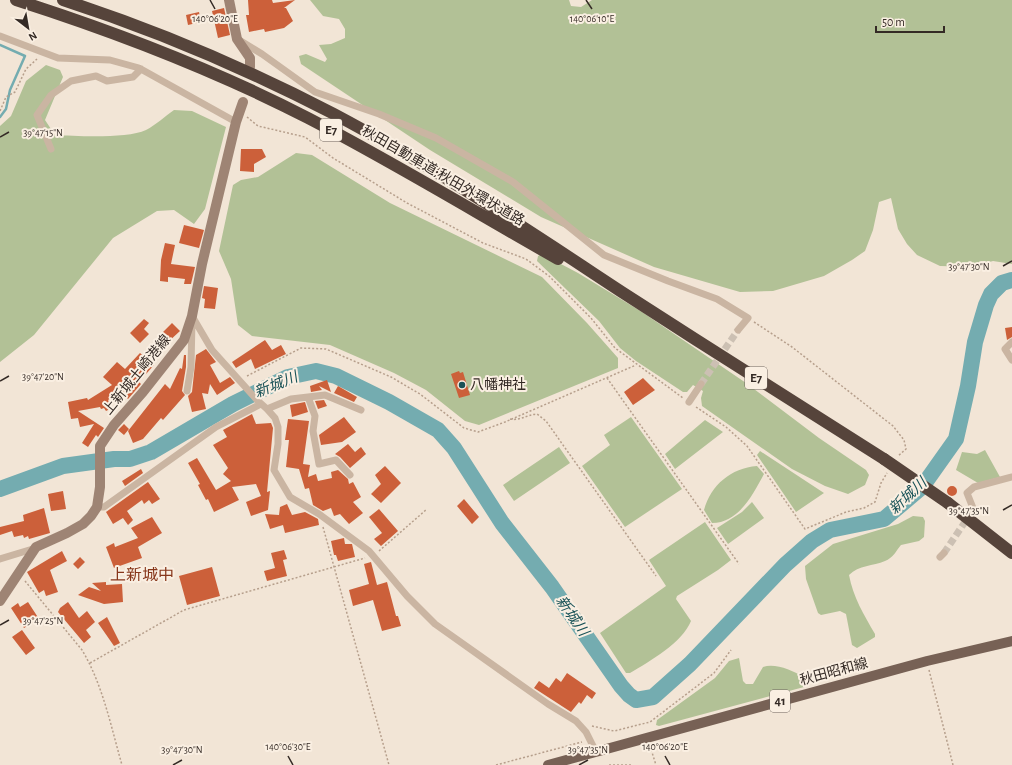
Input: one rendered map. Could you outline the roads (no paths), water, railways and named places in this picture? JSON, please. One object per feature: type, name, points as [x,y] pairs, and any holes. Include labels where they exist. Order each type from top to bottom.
[{"type":"highway","name":"秋田自動車道;秋田外環状道路","points":[[16,0],[83,21],[222,77],[307,117],[375,154],[571,266],[628,296]]},
{"type":"highway","name":"秋田自動車道;秋田外環状道路","points":[[63,0],[105,14],[230,64],[333,114],[402,152],[884,459],[948,503],[1012,553]]},
{"type":"main road","points":[[229,0],[238,39],[250,58],[250,67]]},
{"type":"main road","name":"上新城土崎港線","points":[[97,507],[100,487],[100,446],[114,425],[184,340],[192,316],[202,264],[241,106]]},
{"type":"main road","points":[[0,601],[36,547],[83,524],[97,507]]},
{"type":"main road","name":"秋田昭和線","points":[[548,765],[927,661],[1012,641]]},
{"type":"street","points":[[0,36],[58,58],[110,60],[141,69],[236,122]]},
{"type":"street","points":[[238,39],[262,54],[315,92],[379,114],[436,138],[514,182],[604,255],[717,299],[748,318],[738,330]]},
{"type":"street","points":[[51,149],[37,115],[51,95],[71,81],[96,76],[107,81],[133,77],[141,69]]},
{"type":"street","points":[[192,316],[212,350],[275,418],[278,427],[278,444],[274,470],[290,497],[319,514],[373,555],[407,596],[435,624],[578,723],[590,740],[596,752]]},
{"type":"street","points":[[187,391],[191,367],[192,316]]},
{"type":"street","points":[[1012,342],[1005,349],[1012,360]]},
{"type":"street","points":[[689,402],[701,384]]},
{"type":"street","points":[[267,408],[291,399],[325,395],[361,410]]},
{"type":"street","points":[[308,397],[315,416],[313,431],[319,464],[336,460],[350,475]]},
{"type":"street","points":[[97,507],[104,507],[216,427],[259,402]]},
{"type":"street","points":[[970,514],[973,508],[967,493],[974,487],[1012,477]]},
{"type":"street","points":[[0,559],[36,547]]},
{"type":"waterway","points":[[0,45],[25,56],[10,90],[6,109],[0,117]]},
{"type":"waterway","name":"新城川","points":[[0,489],[63,466],[114,459],[130,459],[151,452],[233,404],[288,377],[316,371],[336,376],[389,402],[438,430],[454,448],[502,523],[552,587],[621,686],[636,700],[653,697],[690,664],[785,565],[812,541],[830,530],[884,519],[922,487],[956,439],[968,386],[975,342],[986,305],[991,294],[1002,283],[1012,280]]},
{"type":"tunnel","points":[[701,384],[738,330]]},
{"type":"tunnel","points":[[944,553],[969,516]]},
{"type":"place","name":"八幡神社","points":[[462,385]]},
{"type":"district","name":"上新城中","points":[[142,575]]}]
